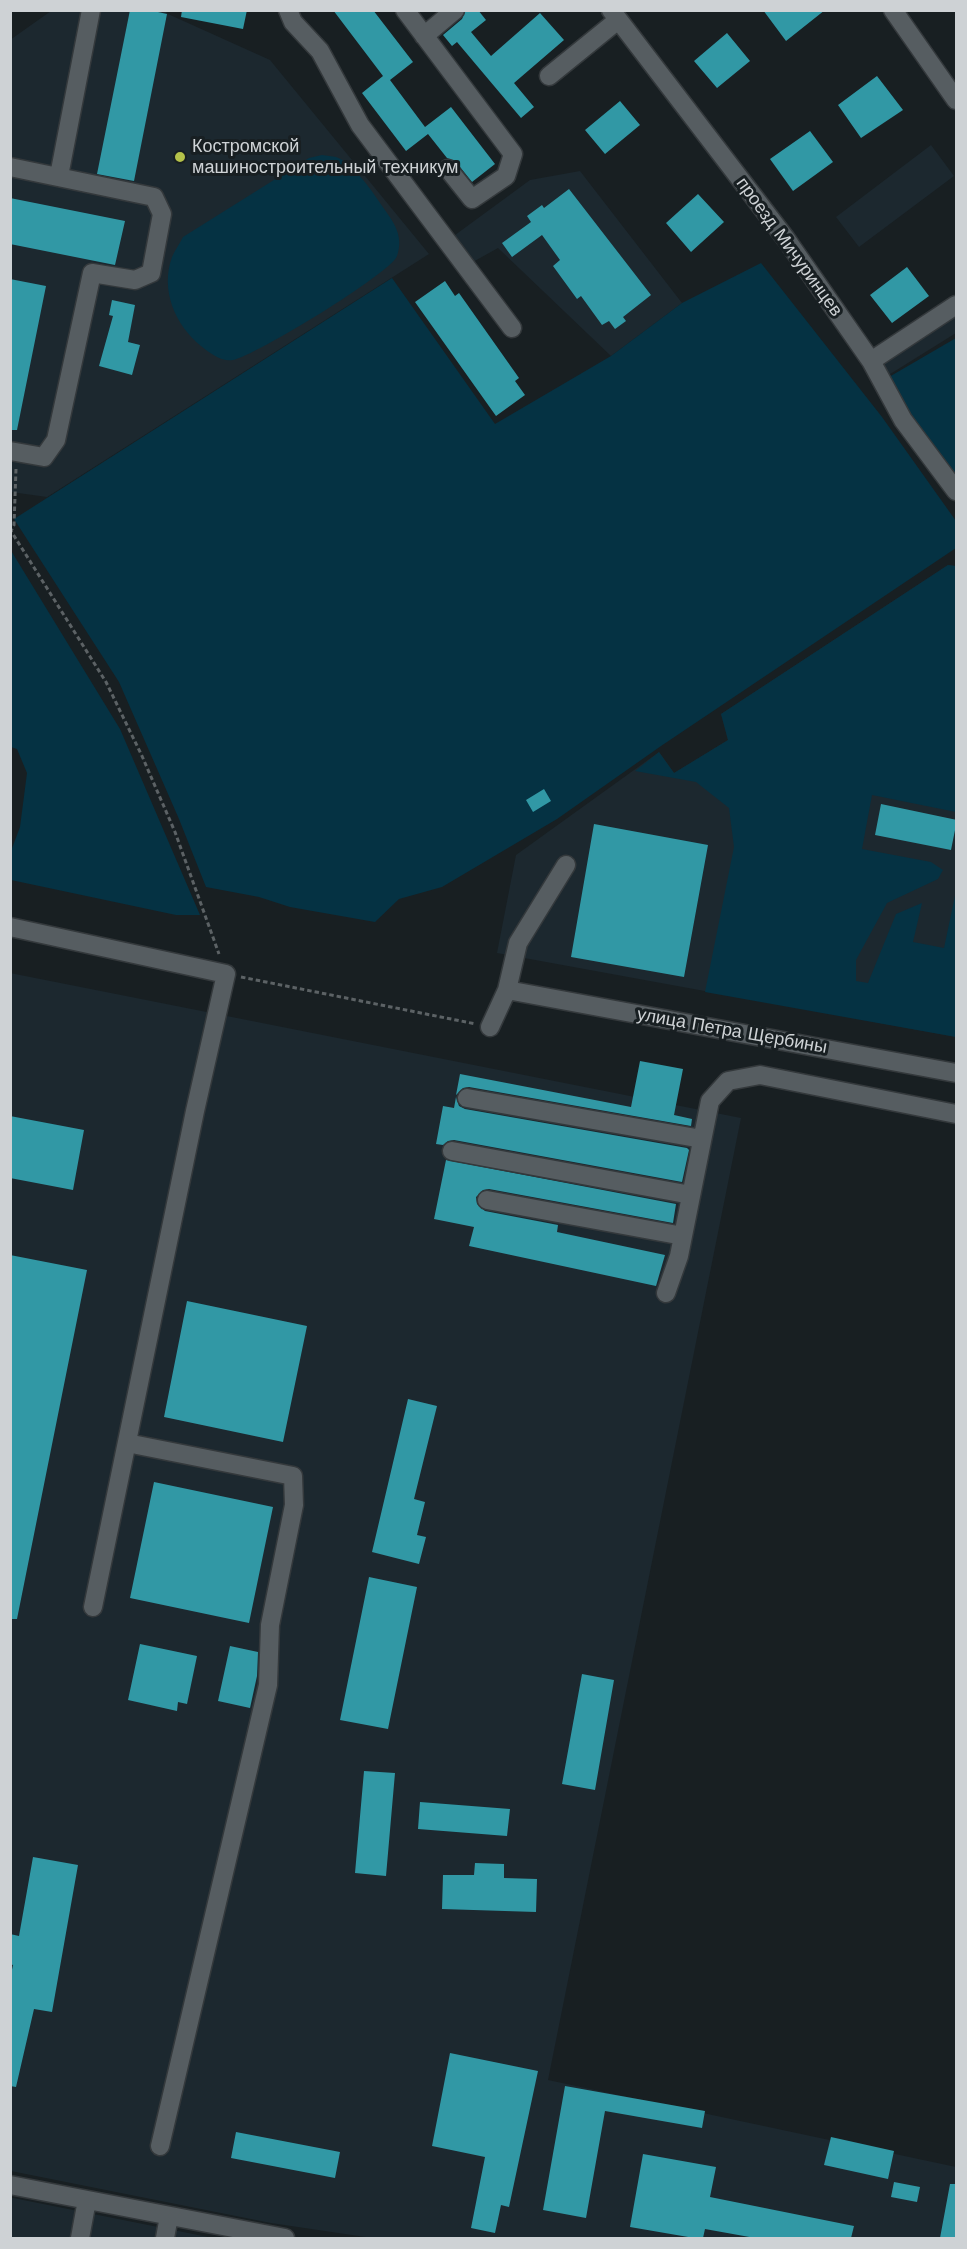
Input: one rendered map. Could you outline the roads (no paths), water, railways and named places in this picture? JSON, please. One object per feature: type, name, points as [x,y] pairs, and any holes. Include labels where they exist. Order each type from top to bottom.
[{"type":"street","points":[[59,176],[90,10]]},
{"type":"street","points":[[288,10],[293,22],[320,51],[360,125],[512,328]]},
{"type":"street","points":[[405,10],[513,154],[506,176],[472,199],[448,169]]},
{"type":"street","points":[[424,36],[455,10]]},
{"type":"street","points":[[893,10],[957,100]]},
{"type":"street","points":[[549,76],[615,15]]},
{"type":"street","name":"проезд Мичуринцев","points":[[615,15],[786,239],[871,362],[903,420],[957,491]]},
{"type":"street","points":[[10,167],[154,197],[162,214],[151,273],[135,280],[92,273],[56,440],[44,457],[14,452]]},
{"type":"street","points":[[871,362],[957,305]]},
{"type":"street","points":[[490,1027],[507,990],[518,943],[566,865]]},
{"type":"street","points":[[10,927],[226,974],[195,1111],[93,1607]]},
{"type":"street","name":"улица Петра Щербины","points":[[507,990],[957,1073]]},
{"type":"street","points":[[666,1293],[679,1256],[710,1101],[728,1081],[760,1076],[957,1114]]},
{"type":"street","points":[[467,1098],[702,1139]]},
{"type":"street","points":[[452,1151],[691,1195]]},
{"type":"street","points":[[487,1200],[683,1236]]},
{"type":"street","points":[[127,1443],[293,1476],[294,1505],[270,1625],[268,1685],[160,2146]]},
{"type":"street","points":[[10,2184],[285,2238]]},
{"type":"street","points":[[80,2238],[87,2199]]},
{"type":"street","points":[[165,2238],[169,2216]]},
{"type":"place","name":"Костромской машиностроительный техникум","points":[[180,157]]}]
